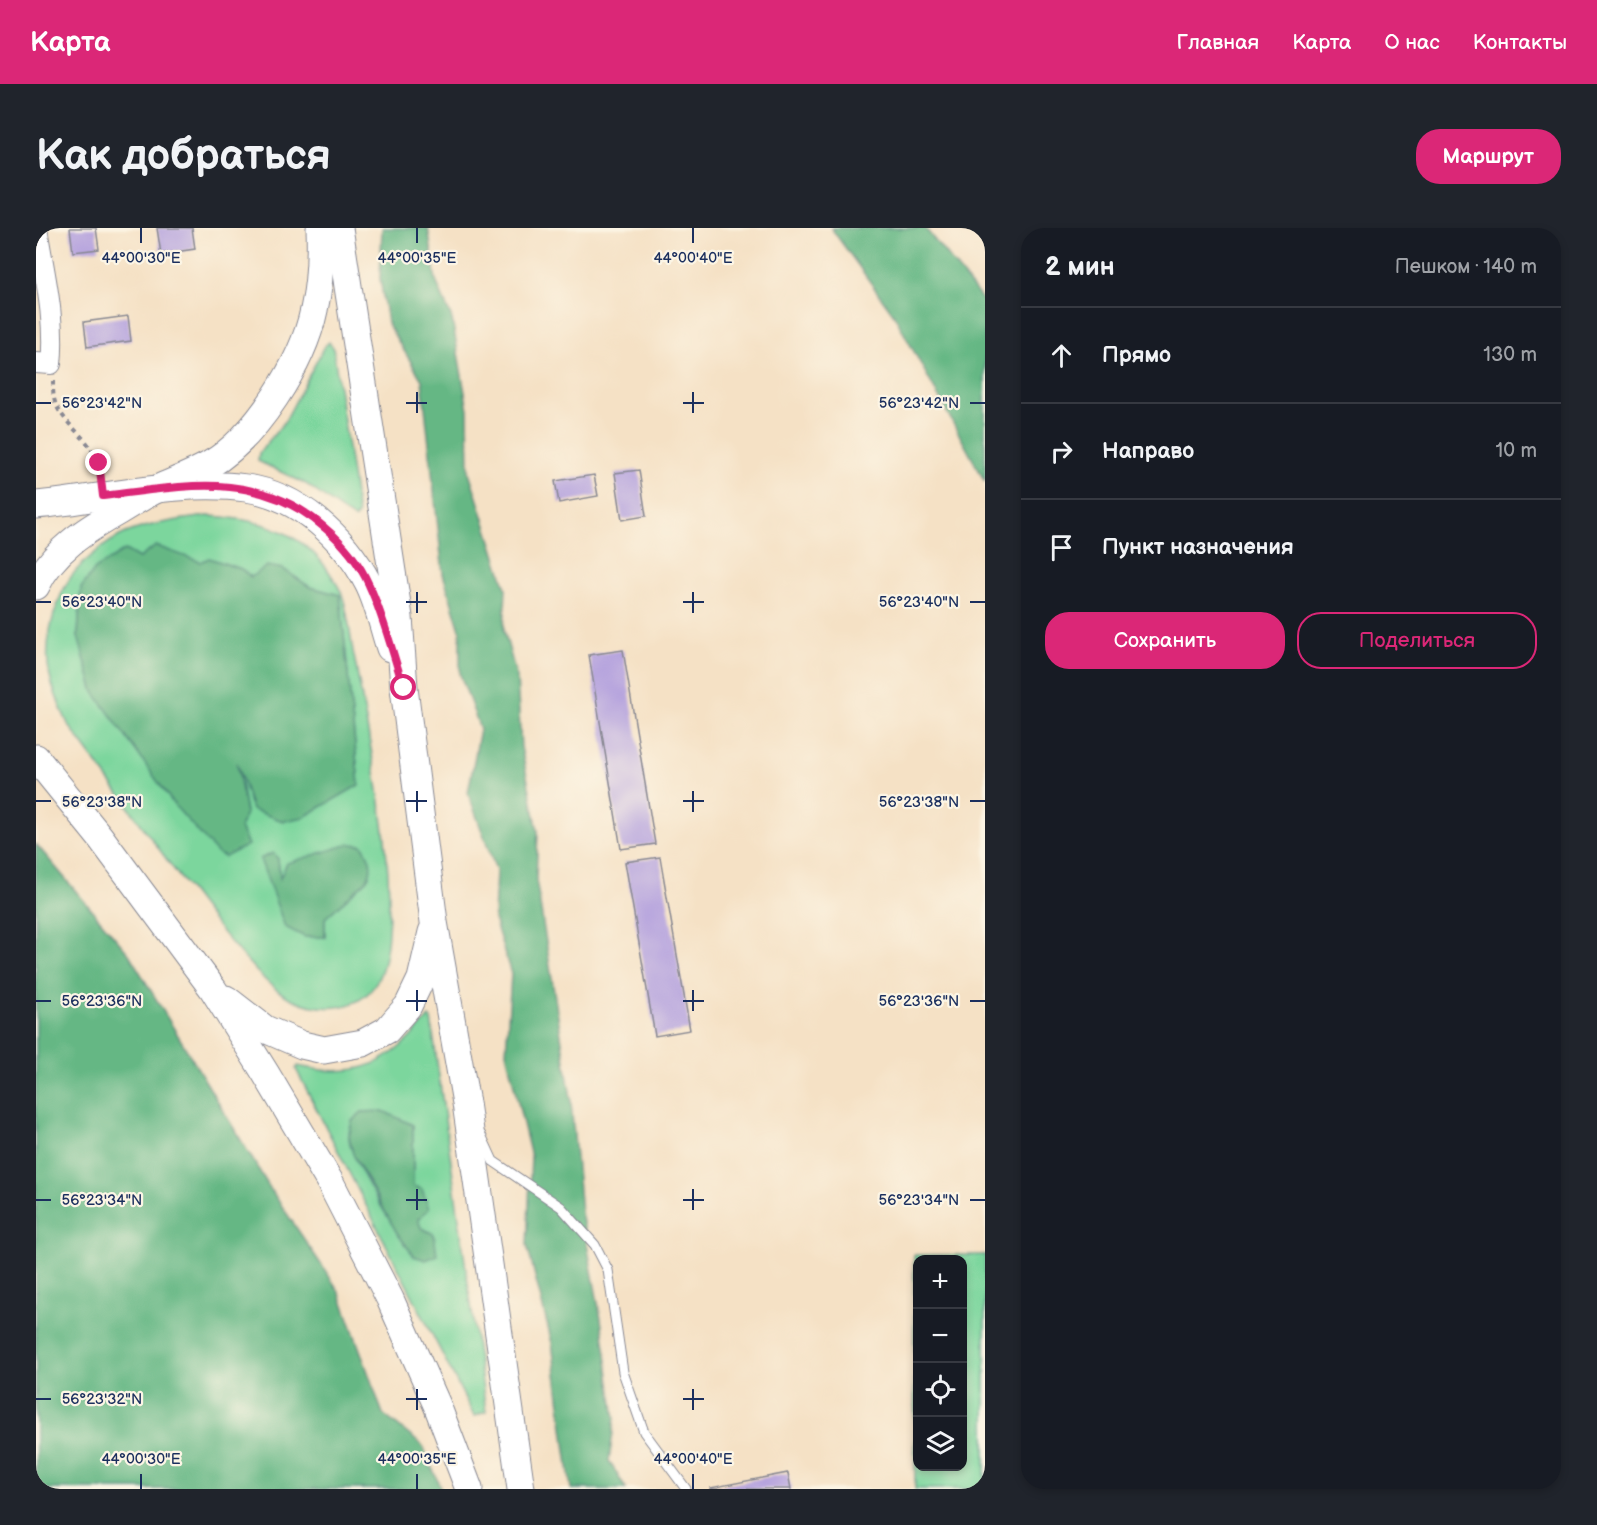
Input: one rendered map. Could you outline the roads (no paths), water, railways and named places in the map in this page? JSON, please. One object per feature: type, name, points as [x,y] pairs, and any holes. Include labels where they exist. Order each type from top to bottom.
[{"type":"main road","points":[[36,586],[57,555],[82,532],[156,490],[210,465],[244,438],[269,408],[288,377],[314,312],[321,265],[320,228]]},
{"type":"main road","points":[[339,228],[399,617],[404,688],[434,922],[466,1103],[521,1489]]},
{"type":"main road","points":[[36,505],[156,490],[216,486],[248,488],[275,496],[309,514],[344,545],[369,584],[404,688]]},
{"type":"main road","points":[[38,757],[213,989],[330,1182],[390,1299],[469,1489]]},
{"type":"main road","points":[[213,989],[265,1029],[302,1045],[324,1050],[363,1043],[387,1030],[408,1006],[421,979],[434,922]]},
{"type":"street","points":[[37,228],[53,321],[54,340],[44,363]]},
{"type":"lane","points":[[466,1103],[493,1161],[561,1207],[595,1245],[608,1270],[623,1372],[644,1431],[686,1489]]}]
